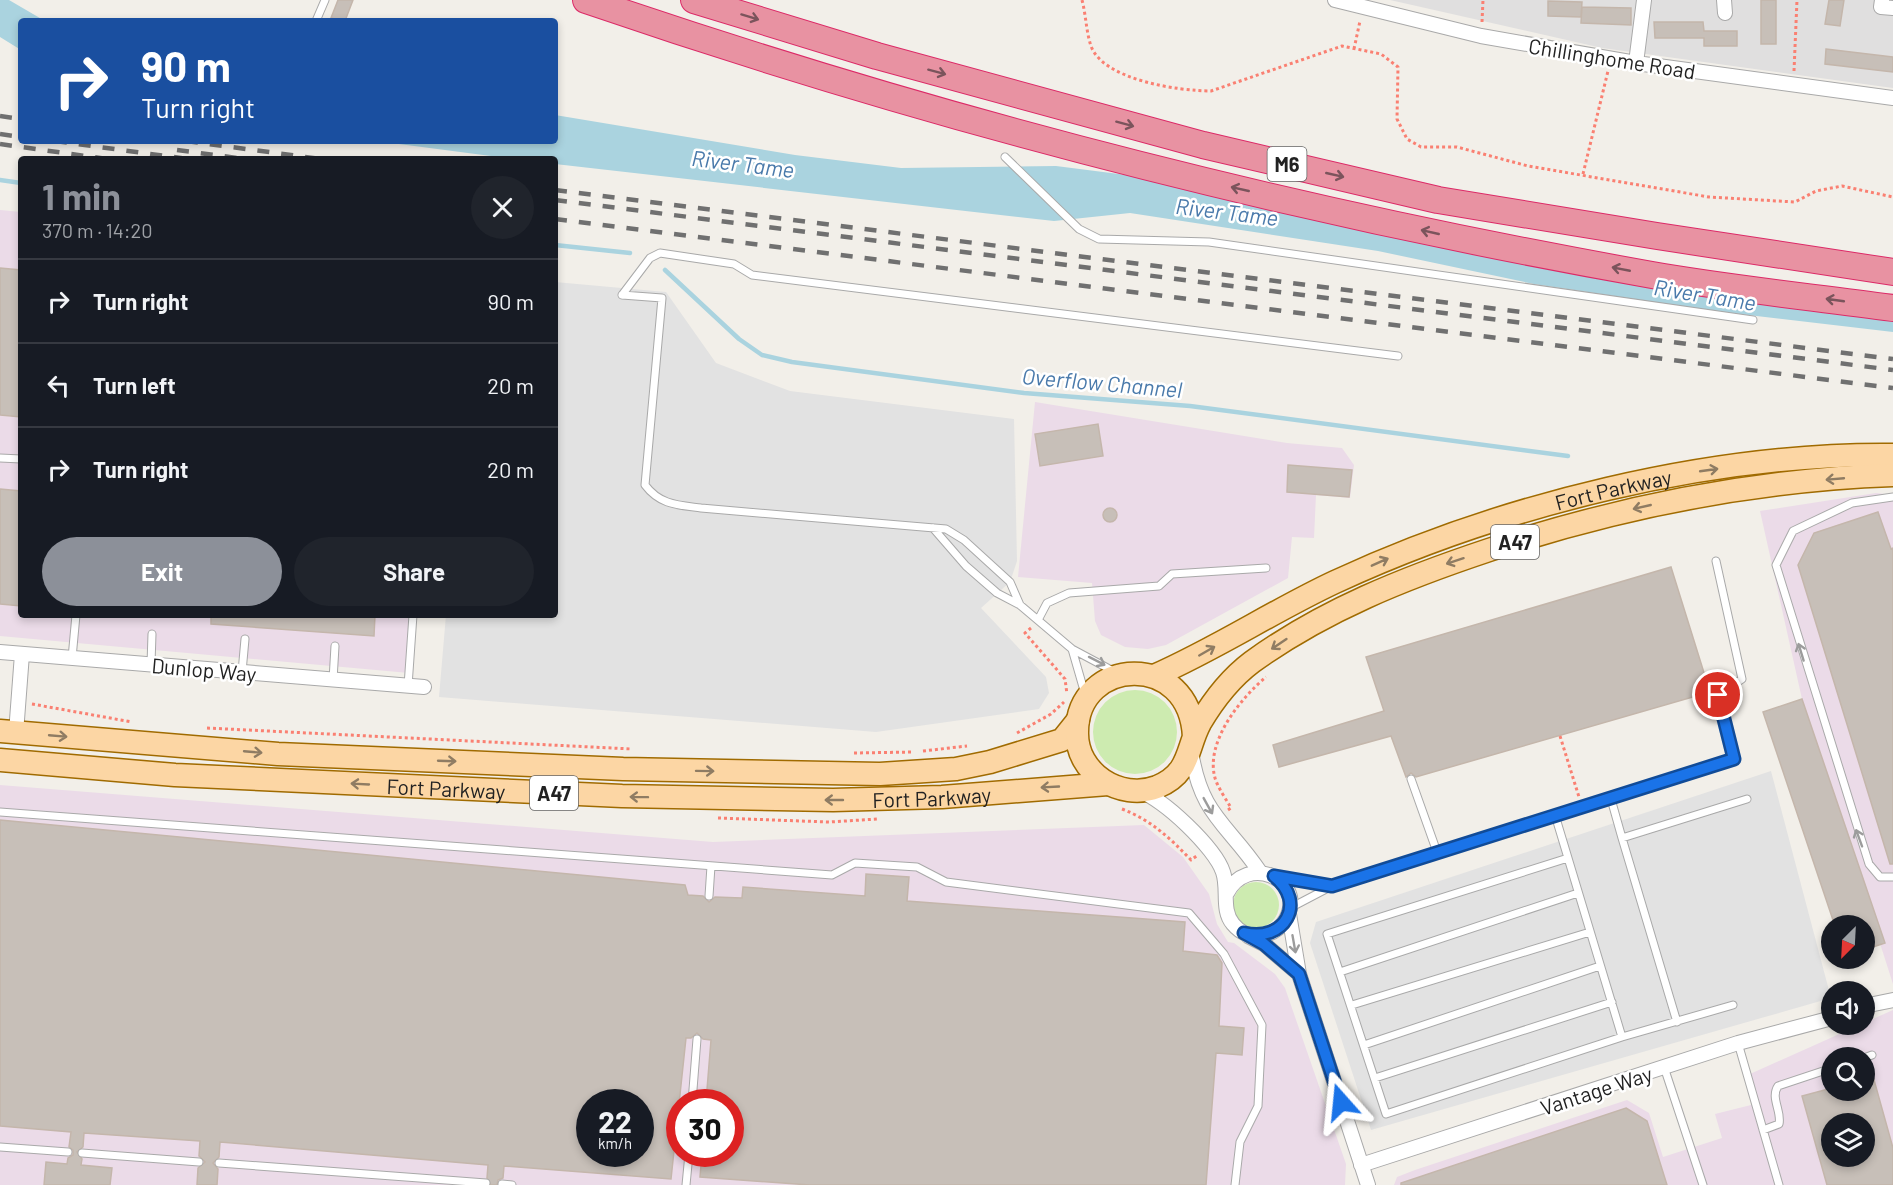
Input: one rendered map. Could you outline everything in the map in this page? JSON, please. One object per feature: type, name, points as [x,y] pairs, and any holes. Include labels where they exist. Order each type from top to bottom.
[{"type":"highway","name":"M6","points":[[586,0],[866,89],[1195,179],[1439,234],[1655,276],[1893,308]]},
{"type":"highway","name":"M6","points":[[694,0],[877,56],[1203,145],[1438,200],[1893,272]]},
{"type":"main road","name":"Fort Parkway","points":[[8,732],[278,754],[623,769],[880,774],[957,769],[990,762],[1062,740],[1078,720],[1087,699],[1101,684],[1120,675],[1154,676],[1199,656],[1264,618],[1333,583],[1406,551],[1565,500],[1671,475],[1794,458],[1893,454]]},
{"type":"main road","name":"Fort Parkway","points":[[0,760],[175,775],[634,797],[833,800],[942,797],[1108,784],[1138,791],[1158,786],[1175,776],[1193,744],[1200,723],[1226,688],[1249,664],[1337,609],[1419,573],[1566,525],[1666,502],[1800,482],[1893,475]]},
{"type":"main road","points":[[1154,676],[1168,683],[1188,706],[1193,744]]},
{"type":"main road","name":"Fort Parkway","points":[[1078,720],[1077,733],[1082,757],[1098,777],[1108,784]]},
{"type":"street","name":"Chillinghome Road","points":[[1335,0],[1362,3],[1481,36],[1611,59],[1893,98]]},
{"type":"street","points":[[1636,63],[1644,0]]},
{"type":"street","points":[[1882,0],[1881,7],[1893,8]]},
{"type":"street","name":"Dunlop Way","points":[[0,652],[424,687]]},
{"type":"street","points":[[8,732],[19,701],[22,654]]},
{"type":"street","points":[[1193,744],[1196,781],[1216,819],[1260,872]]},
{"type":"street","points":[[1138,791],[1148,794],[1166,806],[1207,848],[1222,870],[1227,893],[1228,916],[1244,933],[1264,944],[1299,974]]},
{"type":"street","points":[[1227,893],[1231,886],[1244,875],[1260,872],[1274,876],[1287,890],[1299,974],[1368,1185]]},
{"type":"street","points":[[1244,933],[1257,937],[1270,934],[1281,926],[1289,911]]},
{"type":"street","points":[[1875,1004],[1893,1000]]},
{"type":"street","name":"Vantage Way","points":[[1361,1165],[1738,1043],[1821,1021]]},
{"type":"lane","points":[[317,18],[325,0]]},
{"type":"lane","points":[[1005,157],[1079,229],[1099,239],[1209,242],[1753,320]]},
{"type":"lane","points":[[1020,605],[1010,582],[980,554],[946,529],[701,508],[668,504],[654,496],[645,485],[662,298],[622,295],[650,258],[660,254],[734,264],[752,275],[1398,356]]},
{"type":"lane","points":[[0,458],[18,459]]},
{"type":"lane","points":[[1893,497],[1852,502],[1794,531],[1776,565],[1865,855],[1880,877],[1893,877]]},
{"type":"lane","points":[[933,528],[966,566],[997,593],[1020,605],[1072,648],[1120,675]]},
{"type":"lane","points":[[1289,911],[1332,886],[1734,759],[1718,695],[1742,679],[1716,561]]},
{"type":"lane","points":[[1038,620],[1047,603],[1069,593],[1159,586],[1172,574],[1266,567]]},
{"type":"lane","points":[[72,658],[76,618]]},
{"type":"lane","points":[[408,686],[413,618]]},
{"type":"lane","points":[[150,664],[152,634]]},
{"type":"lane","points":[[243,672],[245,639]]},
{"type":"lane","points":[[333,680],[335,646]]},
{"type":"lane","points":[[1072,648],[1087,699]]},
{"type":"lane","points":[[1411,779],[1437,852]]},
{"type":"lane","points":[[1611,799],[1677,1022]]},
{"type":"lane","points":[[1622,838],[1747,799]]},
{"type":"lane","points":[[0,812],[832,874],[855,863],[917,867],[946,882],[1189,913],[1224,954],[1262,1025],[1257,1106],[1240,1142],[1235,1185]]},
{"type":"lane","points":[[17,822],[18,814]]},
{"type":"lane","points":[[1555,815],[1622,1037]]},
{"type":"lane","points":[[1568,858],[1327,934],[1386,1113],[1622,1037],[1733,1005]]},
{"type":"lane","points":[[709,896],[711,866]]},
{"type":"lane","points":[[1274,876],[1332,886]]},
{"type":"lane","points":[[1340,972],[1578,893]]},
{"type":"lane","points":[[1352,1005],[1590,932]]},
{"type":"lane","points":[[1364,1045],[1600,966]]},
{"type":"lane","points":[[1375,1078],[1612,1002]]},
{"type":"lane","points":[[693,1089],[697,1039]]},
{"type":"lane","points":[[1738,1043],[1779,1185]]},
{"type":"lane","points":[[1664,1067],[1703,1185]]},
{"type":"lane","points":[[1763,1130],[1779,1124],[1780,1119],[1774,1095],[1778,1086],[1821,1072]]},
{"type":"lane","points":[[0,1147],[69,1152]]},
{"type":"lane","points":[[82,1153],[198,1162]]},
{"type":"lane","points":[[219,1163],[486,1183]]},
{"type":"lane","points":[[686,1185],[688,1167]]},
{"type":"lane","points":[[502,1184],[512,1185]]},
{"type":"path","points":[[1082,0],[1092,47],[1106,66],[1121,75],[1194,91],[1211,91],[1342,46],[1381,54],[1398,67],[1397,119],[1407,139],[1421,147],[1457,147],[1528,166],[1710,197],[1795,202],[1816,191],[1842,186],[1893,197]]},
{"type":"path","points":[[1481,36],[1483,0]]},
{"type":"path","points":[[1793,85],[1797,0]]},
{"type":"path","points":[[1354,49],[1362,3]]},
{"type":"path","points":[[1583,174],[1611,59]]},
{"type":"path","points":[[1015,734],[1052,714],[1067,700],[1065,679],[1025,633],[1038,620]]},
{"type":"path","points":[[1216,819],[1231,808],[1215,779],[1214,750],[1240,705],[1273,672]]},
{"type":"path","points":[[19,701],[138,723]]},
{"type":"path","points":[[201,728],[639,749]]},
{"type":"path","points":[[1560,736],[1582,807]]},
{"type":"path","points":[[848,753],[918,751],[973,746]]},
{"type":"path","points":[[1113,807],[1152,824],[1167,834],[1191,860],[1207,848]]},
{"type":"path","points":[[714,818],[829,822],[884,819]]},
{"type":"shaded area","points":[[1390,0],[1893,0],[1893,88],[1602,48]]},
{"type":"shaded area","points":[[0,210],[18,212],[18,618],[413,618],[409,673],[0,636]]},
{"type":"shaded area","points":[[558,282],[666,292],[716,363],[790,391],[1014,419],[1017,561],[1010,582],[981,608],[1046,677],[1049,693],[1039,709],[876,732],[439,697],[446,618],[558,618]]},
{"type":"shaded area","points":[[1035,402],[1287,443],[1342,448],[1354,465],[1350,498],[1316,495],[1314,538],[1292,537],[1288,578],[1166,645],[1148,649],[1125,647],[1101,635],[1095,621],[1092,583],[1018,577]]},
{"type":"shaded area","points":[[1876,493],[1893,495],[1893,984],[1875,928],[1875,915],[1871,915],[1802,699],[1760,511]]},
{"type":"shaded area","points":[[1771,771],[1821,960],[1821,969],[1823,969],[1827,981],[1821,981],[1821,1001],[1371,1130],[1310,943],[1316,922]]},
{"type":"shaded area","points":[[0,785],[713,842],[1144,825],[1183,857],[1209,894],[1217,924],[1228,942],[1234,943],[1275,974],[1285,988],[1346,1164],[1345,1185],[0,1185]]},
{"type":"shaded area","points":[[1893,1010],[1893,1185],[1394,1185],[1397,1177],[1415,1170],[1627,1100],[1649,1113],[1663,1157],[1722,1138],[1715,1114],[1759,1103],[1750,1074],[1837,1035],[1875,1035],[1875,1018]]},
{"type":"green space","points":[[1135,690],[1158,697],[1170,709],[1177,732],[1170,755],[1158,767],[1135,774],[1112,767],[1100,755],[1093,732],[1100,709],[1112,697]]},
{"type":"green space","points":[[1256,882],[1272,889],[1279,905],[1272,921],[1256,928],[1240,921],[1233,905],[1240,889]]},
{"type":"water","points":[[0,0],[9,0],[40,18],[18,18],[18,48],[0,37]]},
{"type":"water","name":"River Tame","points":[[558,116],[795,155],[901,168],[1056,166],[1260,192],[1893,313],[1893,332],[1714,311],[1534,284],[1378,251],[1130,213],[1054,221],[558,164],[558,156],[491,156],[399,144],[558,144]]},
{"type":"building","points":[[338,0],[353,0],[346,18],[331,18]]},
{"type":"building","points":[[1761,0],[1776,0],[1776,44],[1761,44]]},
{"type":"building","points":[[1829,0],[1844,0],[1840,26],[1825,24]]},
{"type":"building","points":[[1548,1],[1582,2],[1581,17],[1548,16]]},
{"type":"building","points":[[1582,7],[1631,8],[1631,25],[1581,23]]},
{"type":"building","points":[[1654,22],[1703,22],[1704,31],[1737,31],[1737,46],[1704,46],[1704,38],[1655,38]]},
{"type":"building","points":[[1826,49],[1893,57],[1893,72],[1825,64]]},
{"type":"building","points":[[0,268],[18,270],[18,417],[0,415]]},
{"type":"building","points":[[1098,424],[1103,456],[1040,466],[1035,434]]},
{"type":"building","points":[[1288,465],[1352,470],[1349,497],[1287,492]]},
{"type":"building","points":[[0,489],[18,491],[18,606],[0,604]]},
{"type":"building","points":[[1110,508],[1115,510],[1117,515],[1115,520],[1110,522],[1105,520],[1103,515],[1105,510]]},
{"type":"building","points":[[1878,512],[1891,549],[1893,548],[1893,864],[1890,864],[1798,565],[1814,533]]},
{"type":"building","points":[[1671,567],[1710,692],[1416,777],[1411,773],[1406,777],[1391,736],[1279,767],[1273,745],[1384,711],[1366,657]]},
{"type":"building","points":[[211,618],[375,618],[374,636],[211,624]]},
{"type":"building","points":[[1802,699],[1885,943],[1875,946],[1875,915],[1831,915],[1763,712]]},
{"type":"building","points":[[0,820],[685,885],[688,895],[703,896],[709,902],[715,897],[742,898],[743,887],[865,896],[866,874],[909,877],[907,901],[1185,922],[1183,951],[1217,955],[1222,963],[1219,1026],[1244,1028],[1242,1055],[1216,1053],[1206,1185],[810,1185],[700,1177],[701,1167],[744,1167],[744,1089],[707,1089],[711,1040],[703,1039],[697,1033],[691,1038],[686,1038],[681,1089],[666,1089],[666,1167],[672,1167],[671,1179],[504,1166],[503,1178],[498,1180],[497,1185],[491,1185],[487,1178],[488,1165],[220,1142],[219,1157],[213,1163],[218,1169],[217,1185],[197,1185],[198,1168],[205,1162],[199,1156],[200,1141],[84,1133],[83,1147],[77,1152],[82,1159],[81,1165],[112,1168],[110,1185],[44,1185],[46,1162],[67,1164],[68,1158],[73,1155],[73,1150],[69,1147],[71,1132],[0,1126]]},
{"type":"building","points":[[1875,1084],[1893,1148],[1893,1185],[1827,1185],[1822,1167],[1875,1167],[1875,1113],[1821,1113],[1821,1164],[1802,1096],[1821,1091],[1821,1101],[1875,1101]]},
{"type":"building","points":[[1626,1108],[1647,1121],[1667,1185],[1401,1185],[1401,1183]]},
{"type":"waterway","name":"Overflow Channel","points":[[0,180],[18,183]]},
{"type":"waterway","name":"Overflow Channel","points":[[558,245],[630,253]]},
{"type":"waterway","name":"Overflow Channel","points":[[665,270],[739,339],[762,355],[792,362],[1024,393],[1190,406],[1568,456]]},
{"type":"railway","points":[[0,116],[18,119]]},
{"type":"railway","points":[[0,134],[18,137]]},
{"type":"railway","points":[[0,144],[86,156]]},
{"type":"railway","points":[[77,144],[166,156]]},
{"type":"railway","points":[[208,144],[298,156]]},
{"type":"railway","points":[[177,150],[222,156]]},
{"type":"railway","points":[[558,190],[1893,359]]},
{"type":"railway","points":[[558,200],[1893,370]]},
{"type":"railway","points":[[558,219],[1893,388]]},
{"type":"route","points":[[1341,1102],[1299,974],[1264,944],[1244,933],[1257,937],[1270,934],[1281,926],[1288,914],[1290,899],[1287,890],[1274,876],[1332,886],[1734,759],[1718,695]]}]
